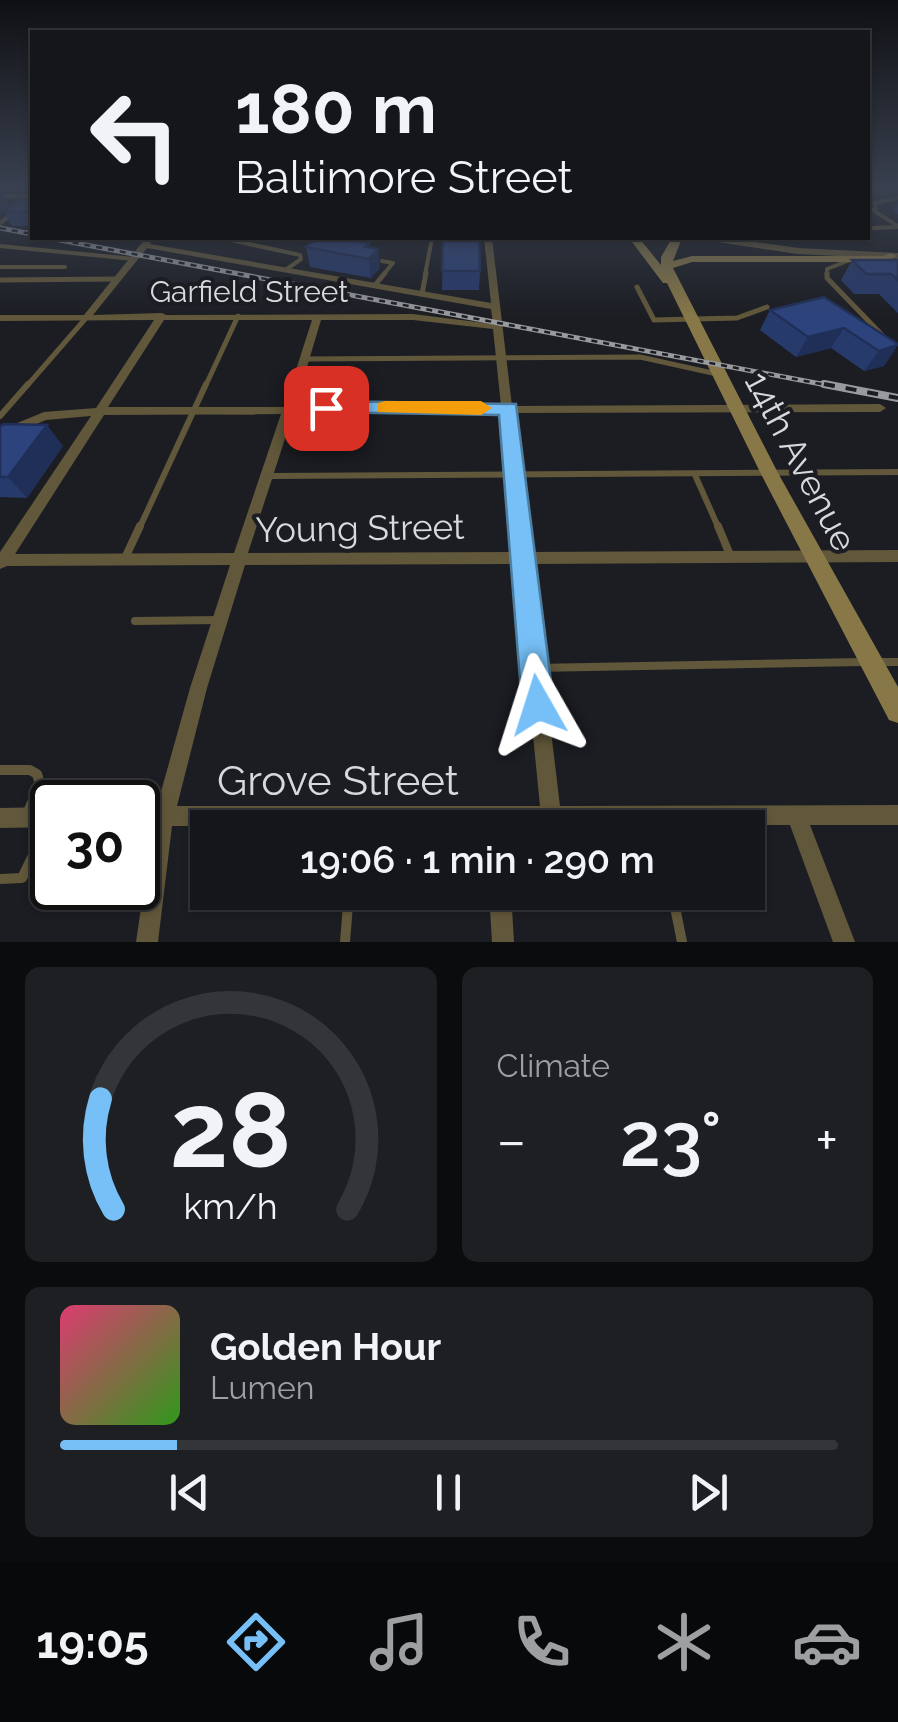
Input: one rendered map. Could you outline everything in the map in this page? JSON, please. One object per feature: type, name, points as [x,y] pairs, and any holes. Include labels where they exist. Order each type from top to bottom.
[{"type":"main road","name":"14th Avenue","points":[[635,240],[662,276],[669,274],[770,474],[898,711]]},
{"type":"main road","points":[[669,274],[677,240]]},
{"type":"main road","points":[[669,274],[692,260],[851,259],[896,252]]},
{"type":"street","points":[[488,240],[550,810]]},
{"type":"street","points":[[724,240],[798,251],[896,252]]},
{"type":"street","points":[[773,240],[896,252]]},
{"type":"street","points":[[86,316],[148,241],[496,307]]},
{"type":"street","points":[[2,562],[162,316]]},
{"type":"street","points":[[148,942],[164,816],[220,620],[270,476],[318,316]]},
{"type":"street","name":"Garfield Street","points":[[0,318],[413,317],[496,328]]},
{"type":"street","points":[[0,332],[15,318]]},
{"type":"street","points":[[0,435],[44,416],[102,411],[880,408]]},
{"type":"street","name":"Young Street","points":[[2,562],[521,555],[898,556]]},
{"type":"street","points":[[796,814],[844,942]]},
{"type":"street","name":"Grove Street","points":[[765,816],[898,815]]},
{"type":"street","name":"Grove Street","points":[[160,816],[190,817]]},
{"type":"street","points":[[0,818],[30,818]]},
{"type":"street","points":[[501,910],[504,942]]},
{"type":"lane","points":[[230,240],[300,255],[301,259],[287,270]]},
{"type":"lane","points":[[422,294],[432,240]]},
{"type":"lane","points":[[0,246],[134,258]]},
{"type":"lane","points":[[851,259],[827,269],[828,278],[886,340]]},
{"type":"lane","points":[[375,286],[394,263],[382,261]]},
{"type":"lane","points":[[2,272],[65,267]]},
{"type":"lane","points":[[2,272],[117,280]]},
{"type":"lane","points":[[638,287],[651,319],[737,318],[766,306]]},
{"type":"lane","points":[[0,416],[86,316]]},
{"type":"lane","points":[[124,559],[238,316]]},
{"type":"lane","points":[[305,359],[640,357],[719,374]]},
{"type":"lane","points":[[270,476],[898,472]]},
{"type":"lane","points":[[696,475],[730,556]]},
{"type":"lane","points":[[136,621],[220,620]]},
{"type":"lane","points":[[534,668],[898,662]]},
{"type":"lane","points":[[0,770],[30,770],[38,774],[40,784],[25,818]]},
{"type":"lane","points":[[0,879],[22,878],[30,862]]},
{"type":"lane","points":[[346,942],[348,910]]},
{"type":"lane","points":[[676,910],[682,942]]},
{"type":"building","points":[[315,240],[350,240],[378,249],[369,259],[306,247]]},
{"type":"building","points":[[443,240],[479,240],[480,271],[442,271]]},
{"type":"building","points":[[852,260],[898,260],[898,280],[891,274],[866,274]]},
{"type":"building","points":[[824,297],[898,345],[879,351],[844,328],[808,337],[770,310]]},
{"type":"building","points":[[3,424],[47,425],[8,477],[0,477]]},
{"type":"railway","points":[[16,231],[30,234]]},
{"type":"railway","points":[[60,240],[837,387]]},
{"type":"railway","points":[[824,384],[898,398]]},
{"type":"slow traffic","points":[[385,408],[481,408]]},
{"type":"route","points":[[326,408],[509,408],[538,705]]}]
